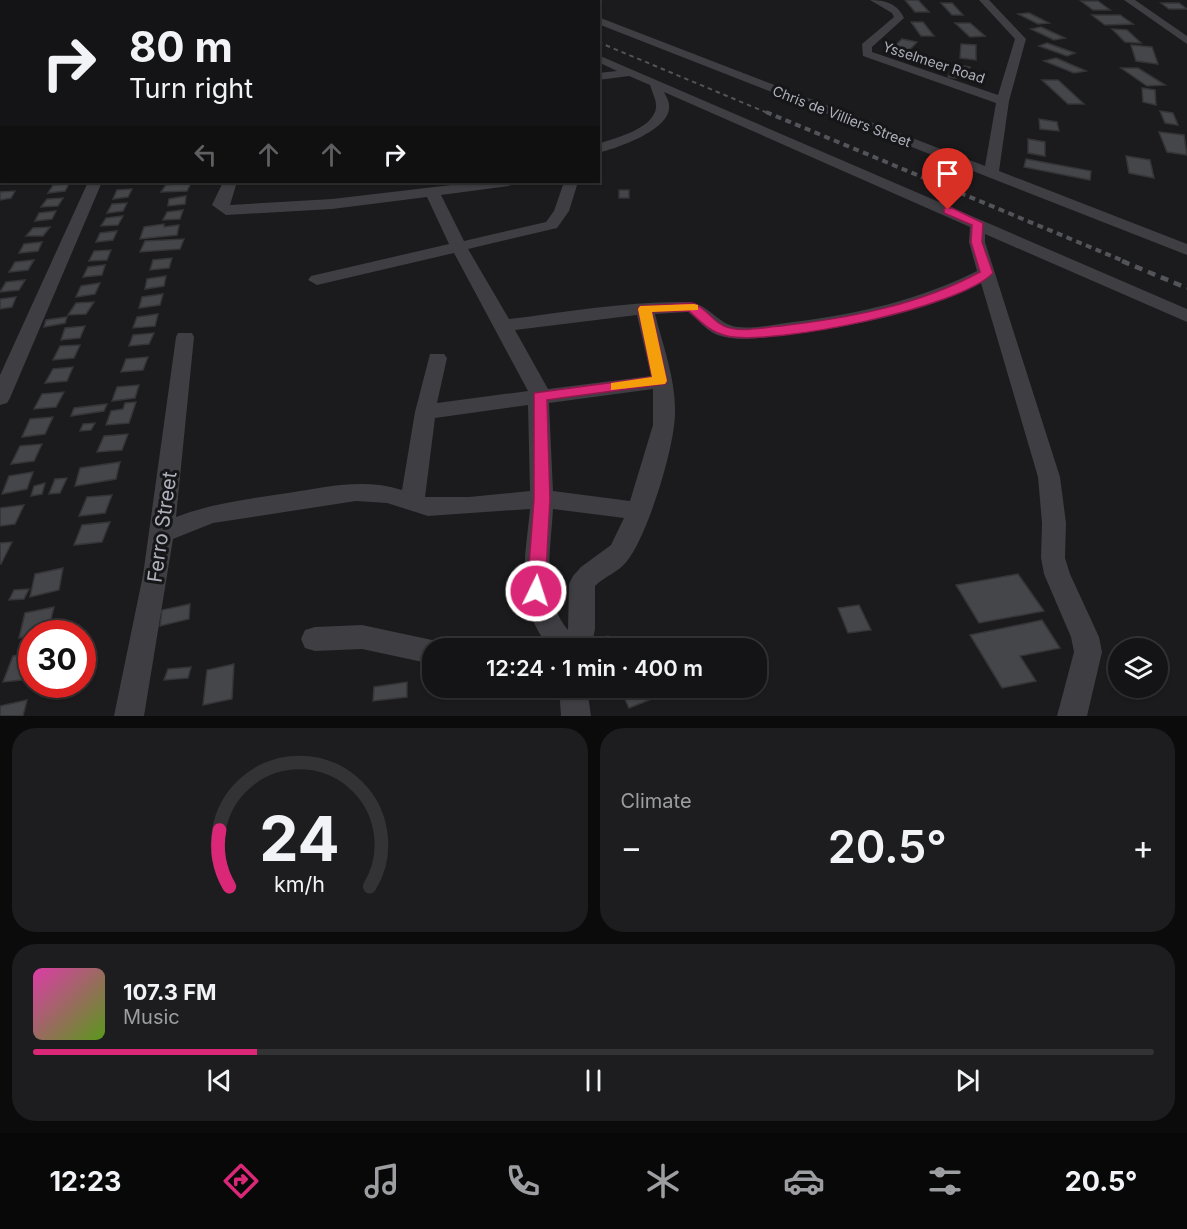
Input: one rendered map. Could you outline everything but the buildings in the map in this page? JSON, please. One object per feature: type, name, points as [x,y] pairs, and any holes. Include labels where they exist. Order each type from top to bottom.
[{"type":"street","name":"Ysselmeer Road","points":[[874,0],[896,11],[899,18],[866,46],[867,54],[1003,101]]},
{"type":"street","points":[[984,0],[1021,39],[1003,101],[991,174]]},
{"type":"street","points":[[1129,0],[1187,41]]},
{"type":"street","name":"Chris de Villiers Street","points":[[600,21],[1187,250]]},
{"type":"street","points":[[600,59],[1187,316]]},
{"type":"street","points":[[600,77],[631,72]]},
{"type":"street","points":[[600,148],[643,133],[662,112],[663,105],[655,82]]},
{"type":"street","points":[[0,398],[95,183]]},
{"type":"street","points":[[230,183],[220,205],[226,210],[285,208],[500,183]]},
{"type":"street","points":[[317,280],[551,225],[564,209],[564,197],[571,183]]},
{"type":"street","points":[[433,192],[458,246],[502,326],[535,378],[539,396],[542,499],[536,591],[546,623],[559,638]]},
{"type":"street","points":[[978,223],[977,242],[1051,484],[1054,523],[1053,558],[1057,574],[1078,617],[1088,652],[1072,716]]},
{"type":"street","points":[[502,326],[645,309],[692,307],[709,324],[723,331],[758,333],[814,326],[911,306],[937,298],[987,273]]},
{"type":"street","points":[[580,638],[582,584],[590,573],[606,565],[620,552],[639,511],[664,420],[660,381],[645,309]]},
{"type":"street","name":"Ferro Street","points":[[129,716],[147,640],[185,337]]},
{"type":"street","points":[[412,503],[425,412],[438,358]]},
{"type":"street","points":[[425,412],[660,381]]},
{"type":"street","points":[[162,533],[210,514],[340,494],[374,492],[412,503],[446,507],[542,499],[639,511]]},
{"type":"street","points":[[315,639],[362,637],[422,650]]},
{"type":"street","points":[[574,698],[576,716]]},
{"type":"railway","points":[[600,43],[770,114]]},
{"type":"railway","points":[[766,112],[1126,262]]},
{"type":"railway","points":[[1122,261],[1187,288]]},
{"type":"slow traffic","points":[[616,387],[660,381],[645,309],[694,308]]},
{"type":"route","points":[[536,591],[542,499],[539,396],[660,381],[645,309],[692,307],[697,309],[714,327],[728,332],[746,333],[804,327],[893,311],[937,298],[987,273],[975,234],[978,223],[948,210]]}]
